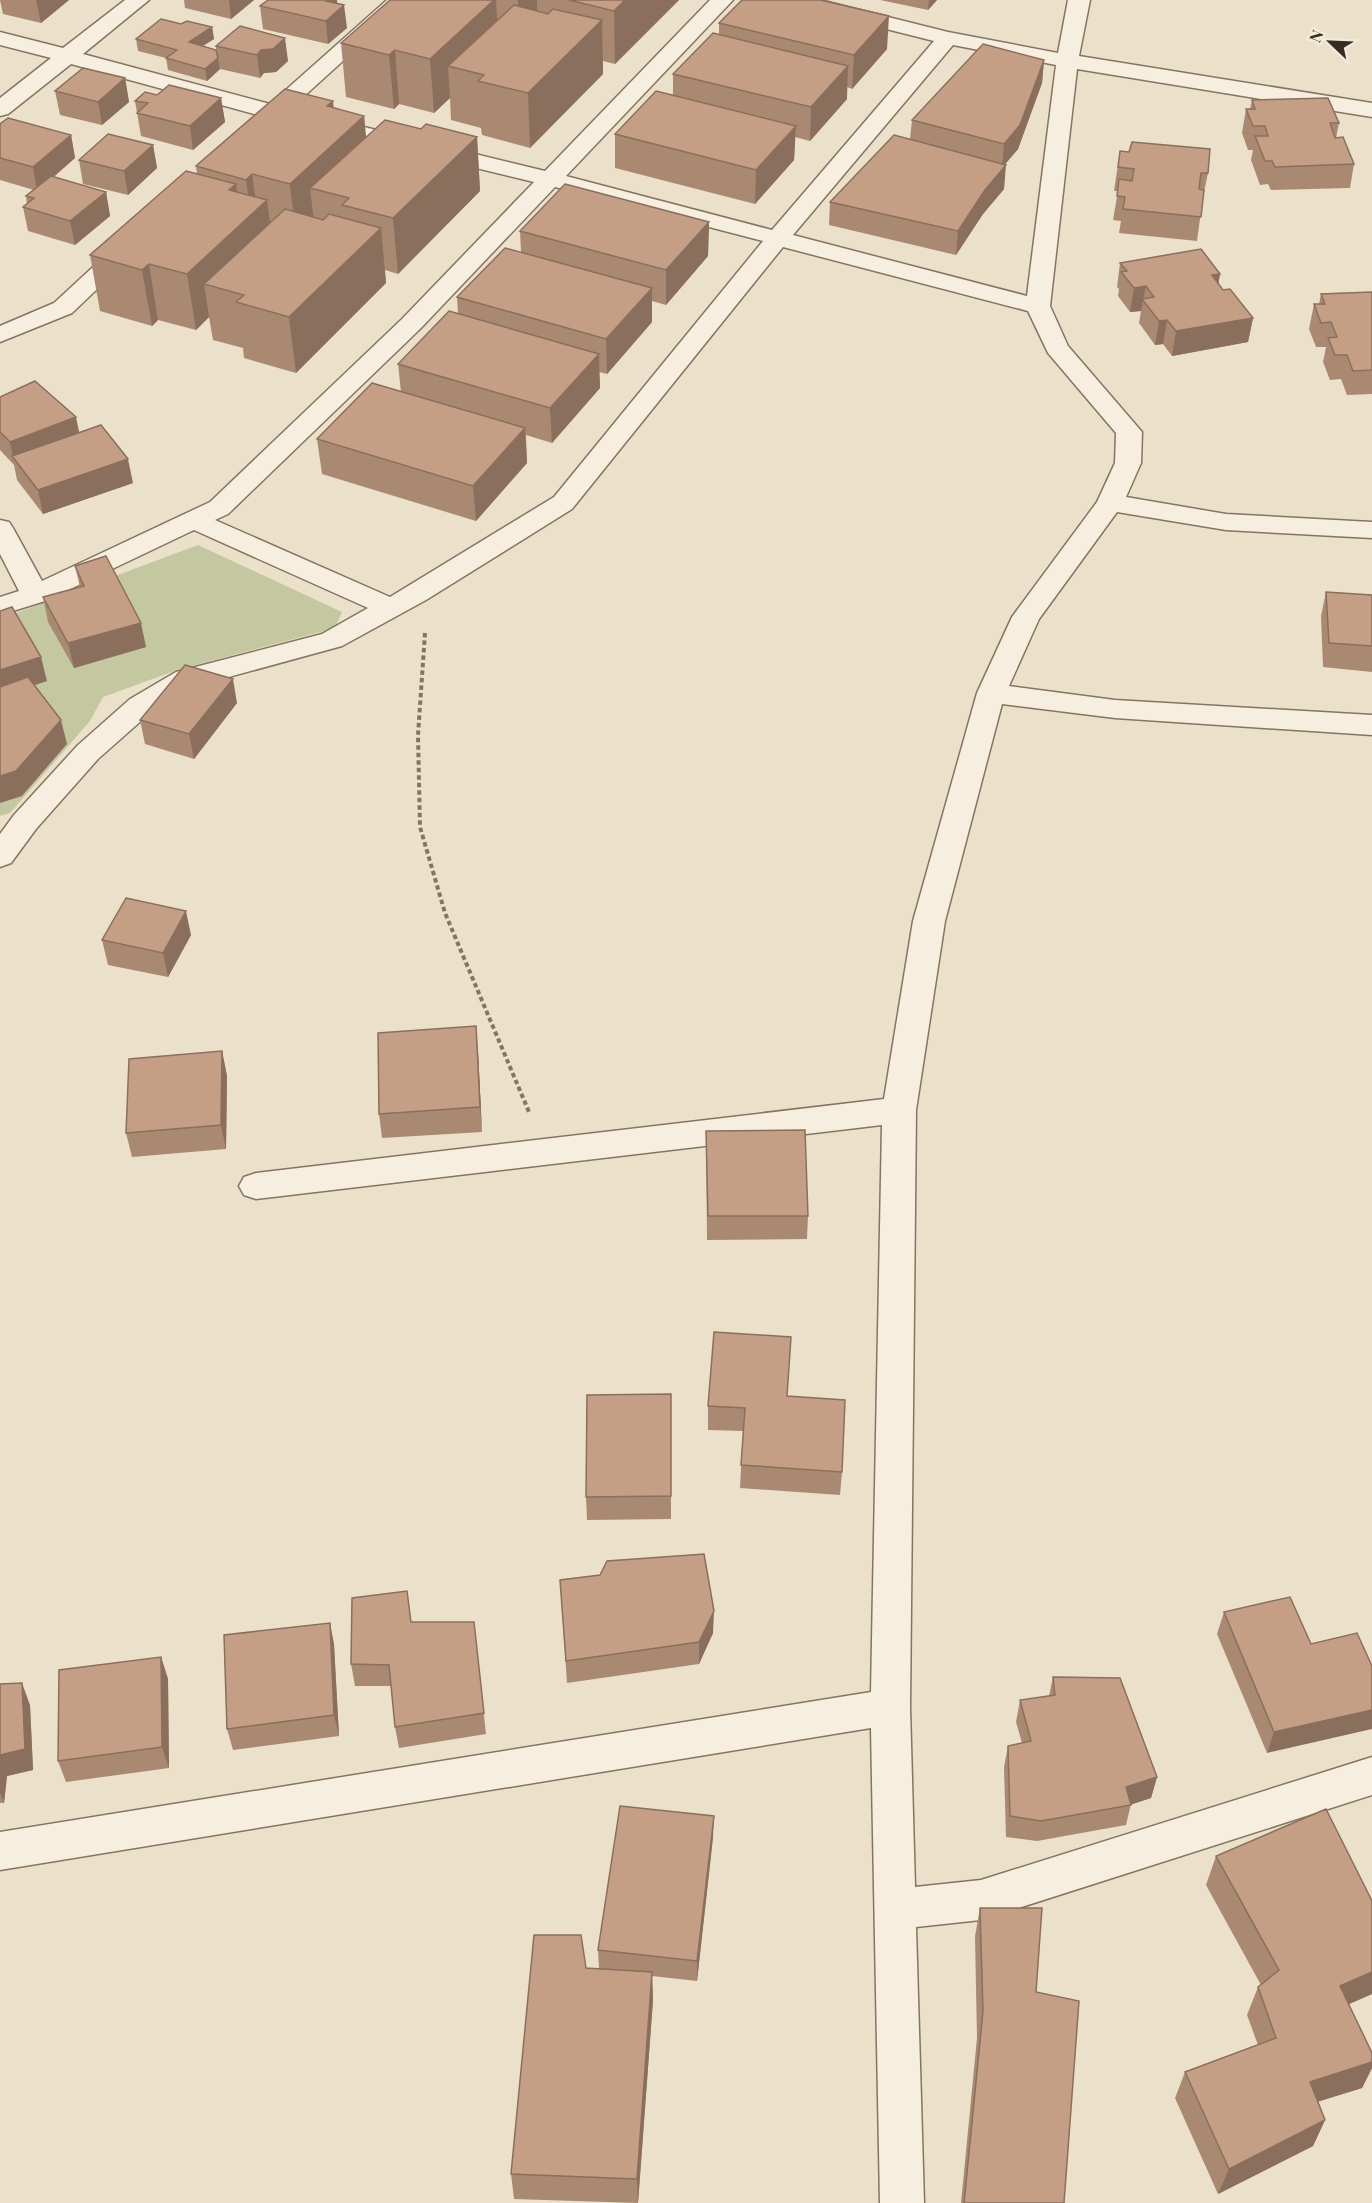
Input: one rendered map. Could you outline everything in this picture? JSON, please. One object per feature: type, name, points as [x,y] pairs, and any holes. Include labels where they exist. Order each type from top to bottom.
[{"type":"street","points":[[0,109],[138,0]]},
{"type":"street","points":[[248,136],[399,0]]},
{"type":"street","points":[[0,606],[34,595],[219,508],[411,324],[722,0]]},
{"type":"street","points":[[794,0],[948,38],[1066,60],[1372,110]]},
{"type":"street","points":[[902,2203],[890,1707],[899,1110],[929,921],[991,693],[1026,617],[1110,503],[1128,463],[1129,432],[1057,348],[1038,306],[1066,60],[1079,0]]},
{"type":"street","points":[[0,38],[274,112],[551,179],[1038,306]]},
{"type":"street","points":[[0,856],[12,825],[140,706],[186,679],[332,640],[391,608],[563,503],[777,239],[948,38]]},
{"type":"street","points":[[0,335],[63,308],[142,234]]},
{"type":"street","points":[[1110,503],[1226,522],[1372,530]]},
{"type":"street","points":[[193,520],[391,608]]},
{"type":"street","points":[[0,528],[34,595]]},
{"type":"street","points":[[991,693],[1115,709],[1372,725]]},
{"type":"street","points":[[256,1186],[899,1110]]},
{"type":"street","points":[[0,1851],[890,1707]]},
{"type":"street","points":[[895,1909],[981,1900],[1372,1776]]},
{"type":"path","points":[[391,608],[425,627],[418,735],[420,827],[445,913],[545,1152]]},
{"type":"green space","points":[[198,545],[342,612],[335,628],[180,669],[103,697],[90,721],[10,813],[0,816],[0,619]]},
{"type":"building","points":[[268,0],[328,0],[326,1],[344,5],[326,21],[260,6]]},
{"type":"building","points":[[390,0],[494,0],[430,59],[395,50],[389,55],[341,43]]},
{"type":"building","points":[[569,0],[625,0],[614,11]]},
{"type":"building","points":[[742,0],[820,0],[889,16],[854,55],[719,23]]},
{"type":"building","points":[[514,5],[548,14],[553,9],[602,20],[528,93],[478,81],[484,75],[448,66]]},
{"type":"building","points":[[161,19],[181,24],[187,21],[212,27],[189,42],[216,50],[218,58],[205,69],[166,58],[177,50],[136,39]]},
{"type":"building","points":[[240,26],[285,38],[273,49],[261,50],[257,55],[216,46]]},
{"type":"building","points":[[713,33],[848,66],[811,107],[673,74]]},
{"type":"building","points":[[983,44],[1044,60],[1020,125],[1004,144],[912,120]]},
{"type":"building","points":[[83,68],[125,78],[98,102],[55,91]]},
{"type":"building","points":[[169,85],[221,98],[190,126],[137,113],[148,103],[135,101],[145,92],[157,95]]},
{"type":"building","points":[[285,89],[333,101],[327,106],[364,116],[290,184],[252,174],[246,180],[196,166]]},
{"type":"building","points":[[656,91],[796,126],[756,170],[615,134]]},
{"type":"building","points":[[1328,98],[1339,123],[1330,123],[1335,138],[1343,137],[1354,164],[1275,167],[1272,161],[1265,161],[1255,136],[1268,136],[1265,126],[1253,126],[1246,109],[1255,109],[1252,100]]},
{"type":"building","points":[[8,118],[71,135],[33,167],[0,158],[0,124]]},
{"type":"building","points":[[385,120],[421,129],[426,124],[477,137],[393,218],[342,205],[349,198],[310,188]]},
{"type":"building","points":[[108,134],[153,145],[124,171],[79,160]]},
{"type":"building","points":[[894,135],[1006,165],[985,190],[958,231],[830,202]]},
{"type":"building","points":[[1132,142],[1210,149],[1208,173],[1201,173],[1199,189],[1204,190],[1201,217],[1123,209],[1125,197],[1117,196],[1119,179],[1132,181],[1134,169],[1118,167],[1120,151],[1129,152]]},
{"type":"building","points":[[186,171],[236,184],[229,190],[267,200],[187,274],[149,264],[142,270],[90,255]]},
{"type":"building","points":[[51,176],[106,192],[70,221],[23,207],[34,198],[26,196]]},
{"type":"building","points":[[565,184],[709,222],[666,270],[520,231]]},
{"type":"building","points":[[285,209],[323,220],[329,214],[381,228],[289,317],[236,302],[244,295],[204,284]]},
{"type":"building","points":[[505,248],[652,288],[606,339],[457,297]]},
{"type":"building","points":[[1201,249],[1220,274],[1212,275],[1223,290],[1230,289],[1253,318],[1176,331],[1167,320],[1159,321],[1142,299],[1154,297],[1146,286],[1134,288],[1121,272],[1127,271],[1120,263]]},
{"type":"building","points":[[1372,292],[1372,370],[1353,371],[1347,355],[1335,355],[1328,338],[1337,337],[1331,322],[1321,323],[1314,304],[1325,304],[1321,294]]},
{"type":"building","points":[[449,311],[599,354],[550,408],[398,364]]},
{"type":"building","points":[[35,381],[76,417],[10,442],[0,432],[0,397]]},
{"type":"building","points":[[372,383],[525,428],[473,486],[317,439]]},
{"type":"building","points":[[101,425],[128,459],[38,490],[12,456]]},
{"type":"building","points":[[106,556],[141,623],[68,643],[43,597],[84,586],[75,566]]},
{"type":"building","points":[[1326,592],[1372,595],[1372,646],[1329,643]]},
{"type":"building","points":[[12,607],[41,657],[0,670],[0,611]]},
{"type":"building","points":[[185,665],[233,679],[189,734],[140,720]]},
{"type":"building","points":[[28,677],[61,720],[16,771],[0,776],[0,687]]},
{"type":"building","points":[[126,898],[186,911],[163,953],[102,940]]},
{"type":"building","points":[[476,1026],[480,1107],[379,1114],[378,1033]]},
{"type":"building","points":[[222,1051],[221,1125],[126,1133],[129,1059]]},
{"type":"building","points":[[805,1130],[808,1216],[708,1216],[706,1131]]},
{"type":"building","points":[[714,1332],[791,1337],[787,1396],[845,1400],[842,1472],[741,1465],[745,1408],[708,1406]]},
{"type":"building","points":[[671,1394],[671,1496],[586,1497],[587,1395]]},
{"type":"building","points":[[704,1554],[714,1611],[699,1642],[566,1661],[560,1580],[600,1575],[607,1561]]},
{"type":"building","points":[[407,1591],[411,1622],[474,1622],[484,1713],[395,1727],[389,1665],[351,1664],[352,1598]]},
{"type":"building","points":[[1290,1597],[1311,1644],[1357,1633],[1372,1666],[1372,1710],[1274,1732],[1224,1612]]},
{"type":"building","points":[[330,1623],[334,1715],[227,1729],[224,1635]]},
{"type":"building","points":[[161,1657],[162,1747],[58,1761],[59,1670]]},
{"type":"building","points":[[1053,1677],[1120,1678],[1157,1777],[1126,1787],[1131,1805],[1041,1821],[1010,1816],[1008,1746],[1031,1741],[1020,1700],[1055,1695]]},
{"type":"building","points":[[22,1683],[25,1749],[0,1755],[0,1684]]},
{"type":"building","points":[[620,1806],[714,1816],[697,1961],[598,1950]]},
{"type":"building","points":[[1326,1809],[1372,1901],[1372,1972],[1340,1986],[1372,2053],[1372,2062],[1310,2082],[1325,2120],[1229,2169],[1185,2072],[1276,2038],[1258,1987],[1279,1970],[1216,1856]]},
{"type":"building","points":[[980,1908],[1042,1908],[1036,1992],[1079,2001],[1064,2203],[964,2203],[983,2011]]},
{"type":"building","points":[[534,1935],[581,1935],[586,1968],[652,1972],[637,2179],[511,2174]]}]
